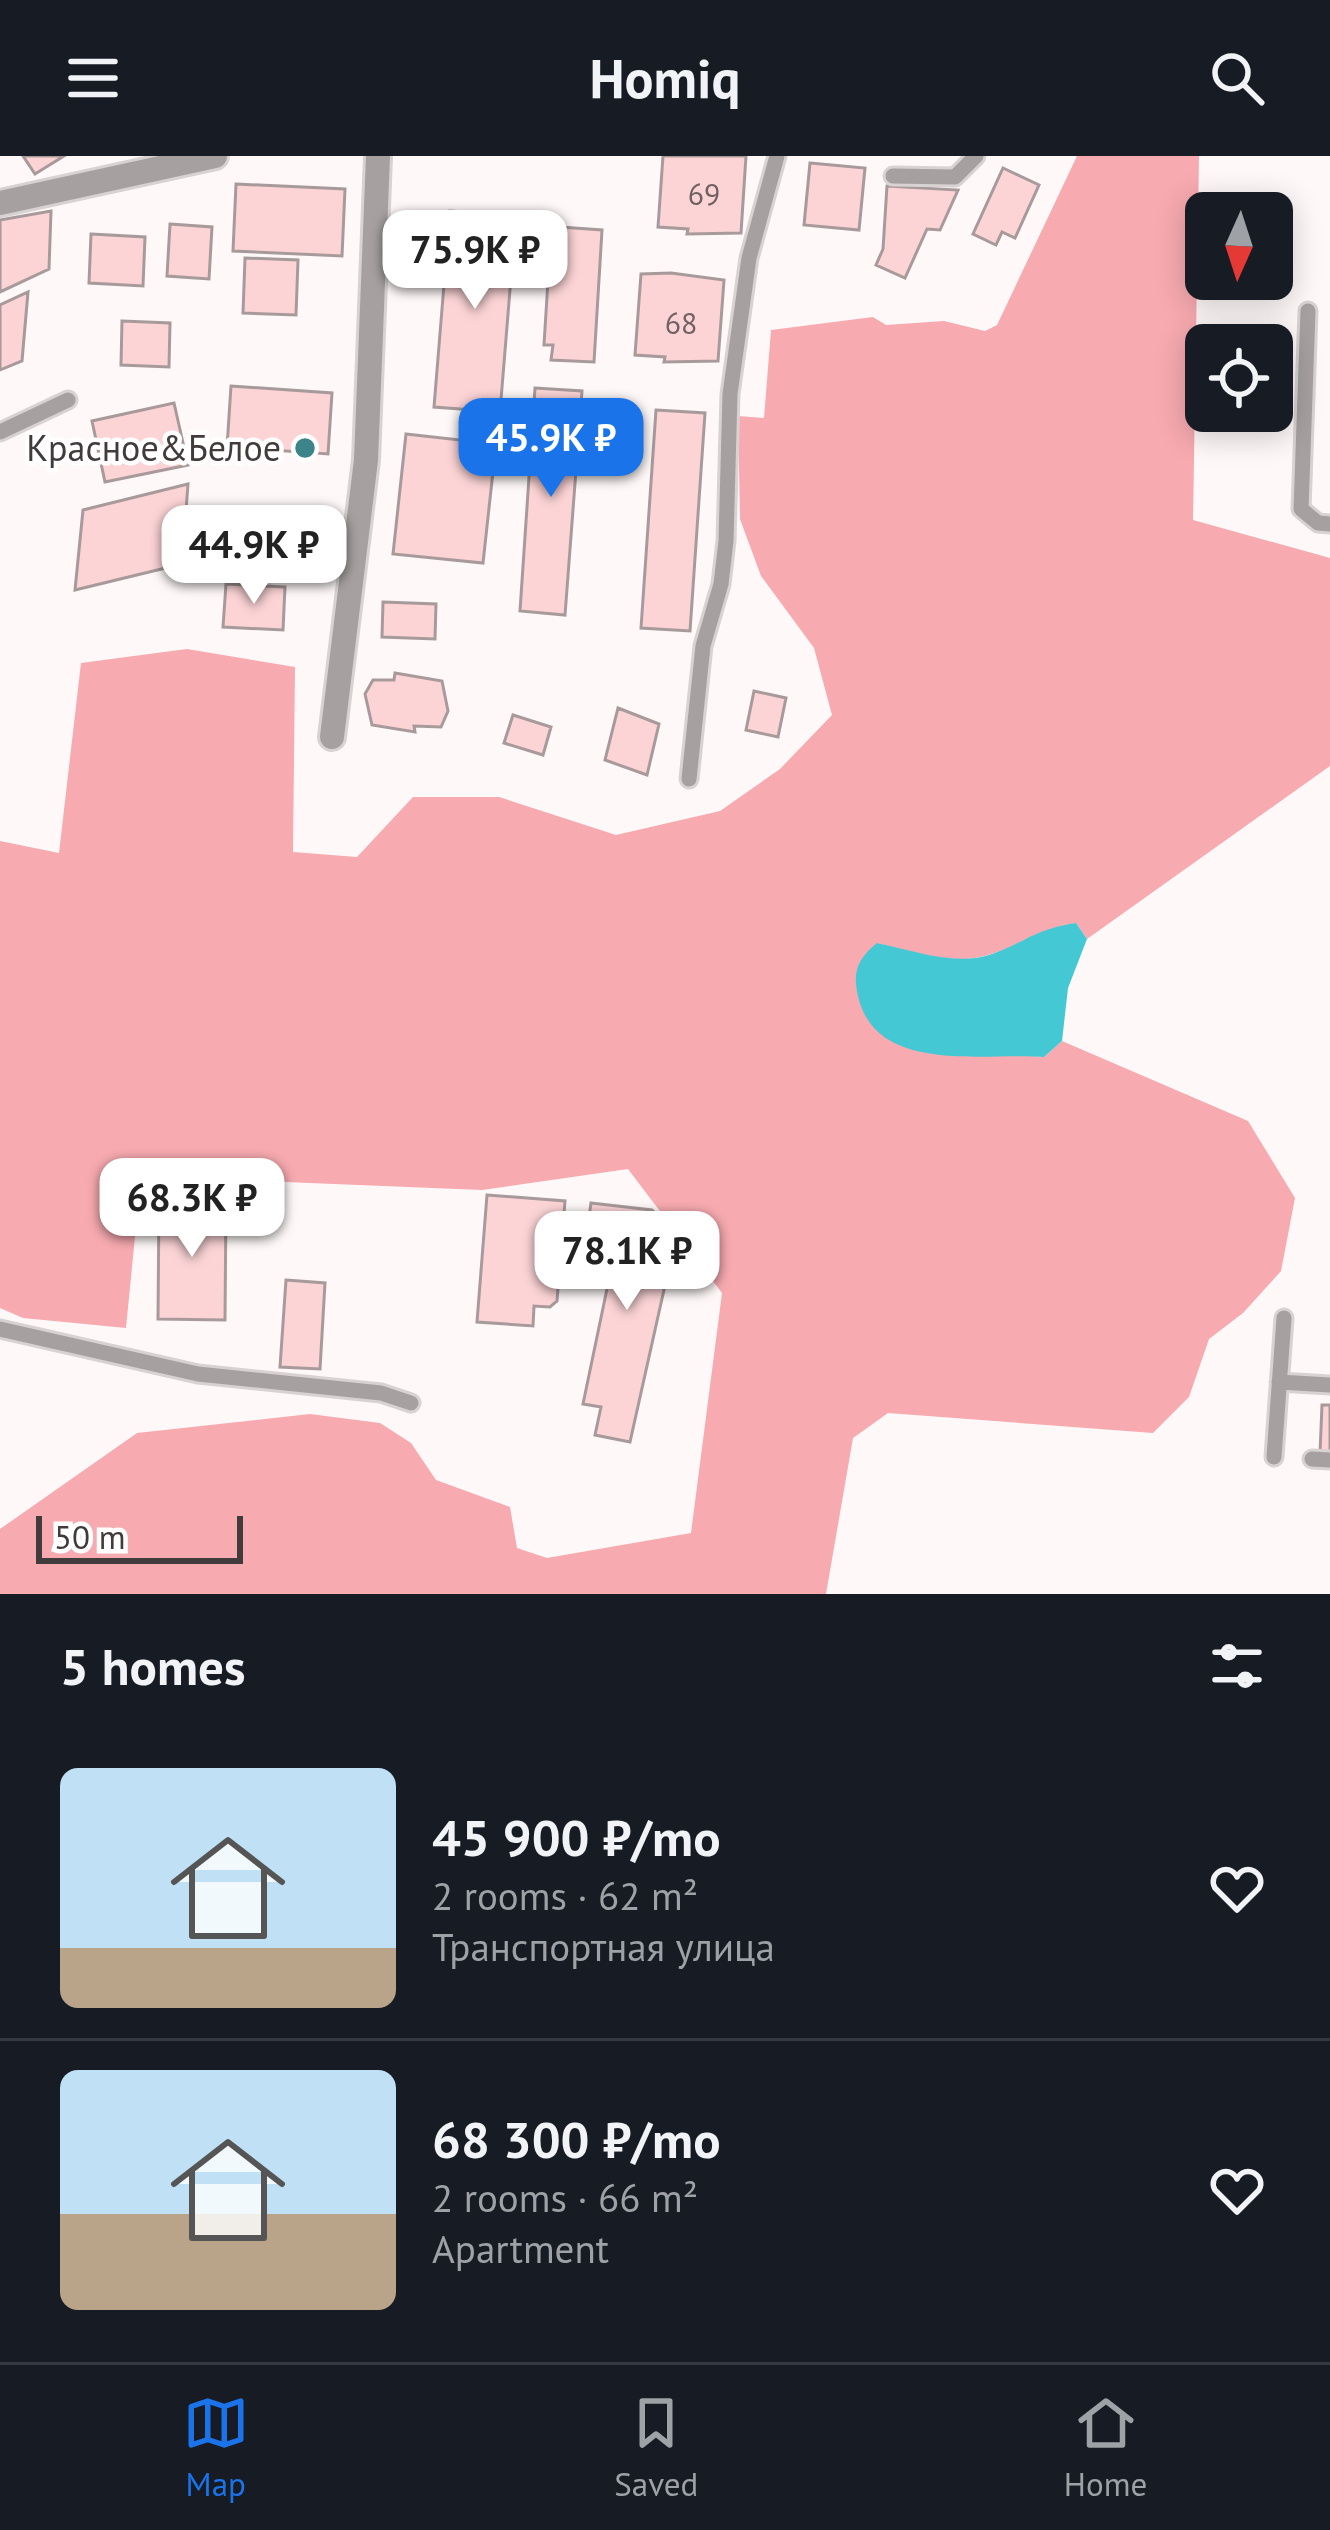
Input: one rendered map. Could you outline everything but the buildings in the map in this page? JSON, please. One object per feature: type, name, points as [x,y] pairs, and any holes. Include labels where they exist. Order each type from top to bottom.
[{"type":"street","points":[[0,203],[215,156]]},
{"type":"street","points":[[332,737],[366,460],[378,156]]},
{"type":"lane","points":[[689,778],[704,646],[721,584],[726,541],[723,507],[733,373],[749,258],[777,156]]},
{"type":"lane","points":[[892,176],[946,179],[965,171],[976,156]]},
{"type":"lane","points":[[1308,311],[1300,509],[1318,523],[1330,524]]},
{"type":"lane","points":[[0,432],[68,400]]},
{"type":"lane","points":[[1274,1456],[1284,1318]]},
{"type":"lane","points":[[0,1329],[198,1374],[381,1394],[411,1403]]},
{"type":"lane","points":[[1279,1382],[1330,1385]]},
{"type":"lane","points":[[1312,1459],[1330,1460]]},
{"type":"shaded area","points":[[1077,156],[1199,156],[1198,192],[1185,192],[1185,300],[1197,300],[1196,324],[1185,324],[1185,432],[1194,432],[1193,520],[1330,558],[1330,766],[1087,939],[1076,923],[988,955],[961,959],[877,943],[1009,1054],[1044,1057],[1062,1041],[1248,1121],[1295,1198],[1281,1271],[1243,1313],[1209,1339],[1189,1397],[1153,1433],[888,1413],[853,1438],[826,1594],[0,1594],[0,1529],[137,1433],[310,1414],[380,1423],[411,1443],[436,1480],[510,1507],[517,1548],[547,1558],[691,1533],[722,1293],[628,1169],[482,1190],[141,1176],[126,1328],[23,1318],[0,1308],[0,841],[59,853],[81,663],[187,649],[295,667],[293,852],[357,857],[413,797],[499,797],[616,835],[720,811],[780,769],[832,715],[814,648],[761,576],[740,519],[738,416],[764,418],[771,330],[873,317],[886,325],[944,321],[985,331],[997,325]]},
{"type":"water","points":[[1076,923],[1087,939],[1068,988],[1062,1041],[1044,1057],[966,1057],[912,1050],[889,1040],[871,1024],[859,1000],[858,968],[877,943],[933,956],[975,958]]},
{"type":"place","name":"Красное&Белое","points":[[305,448]]}]
